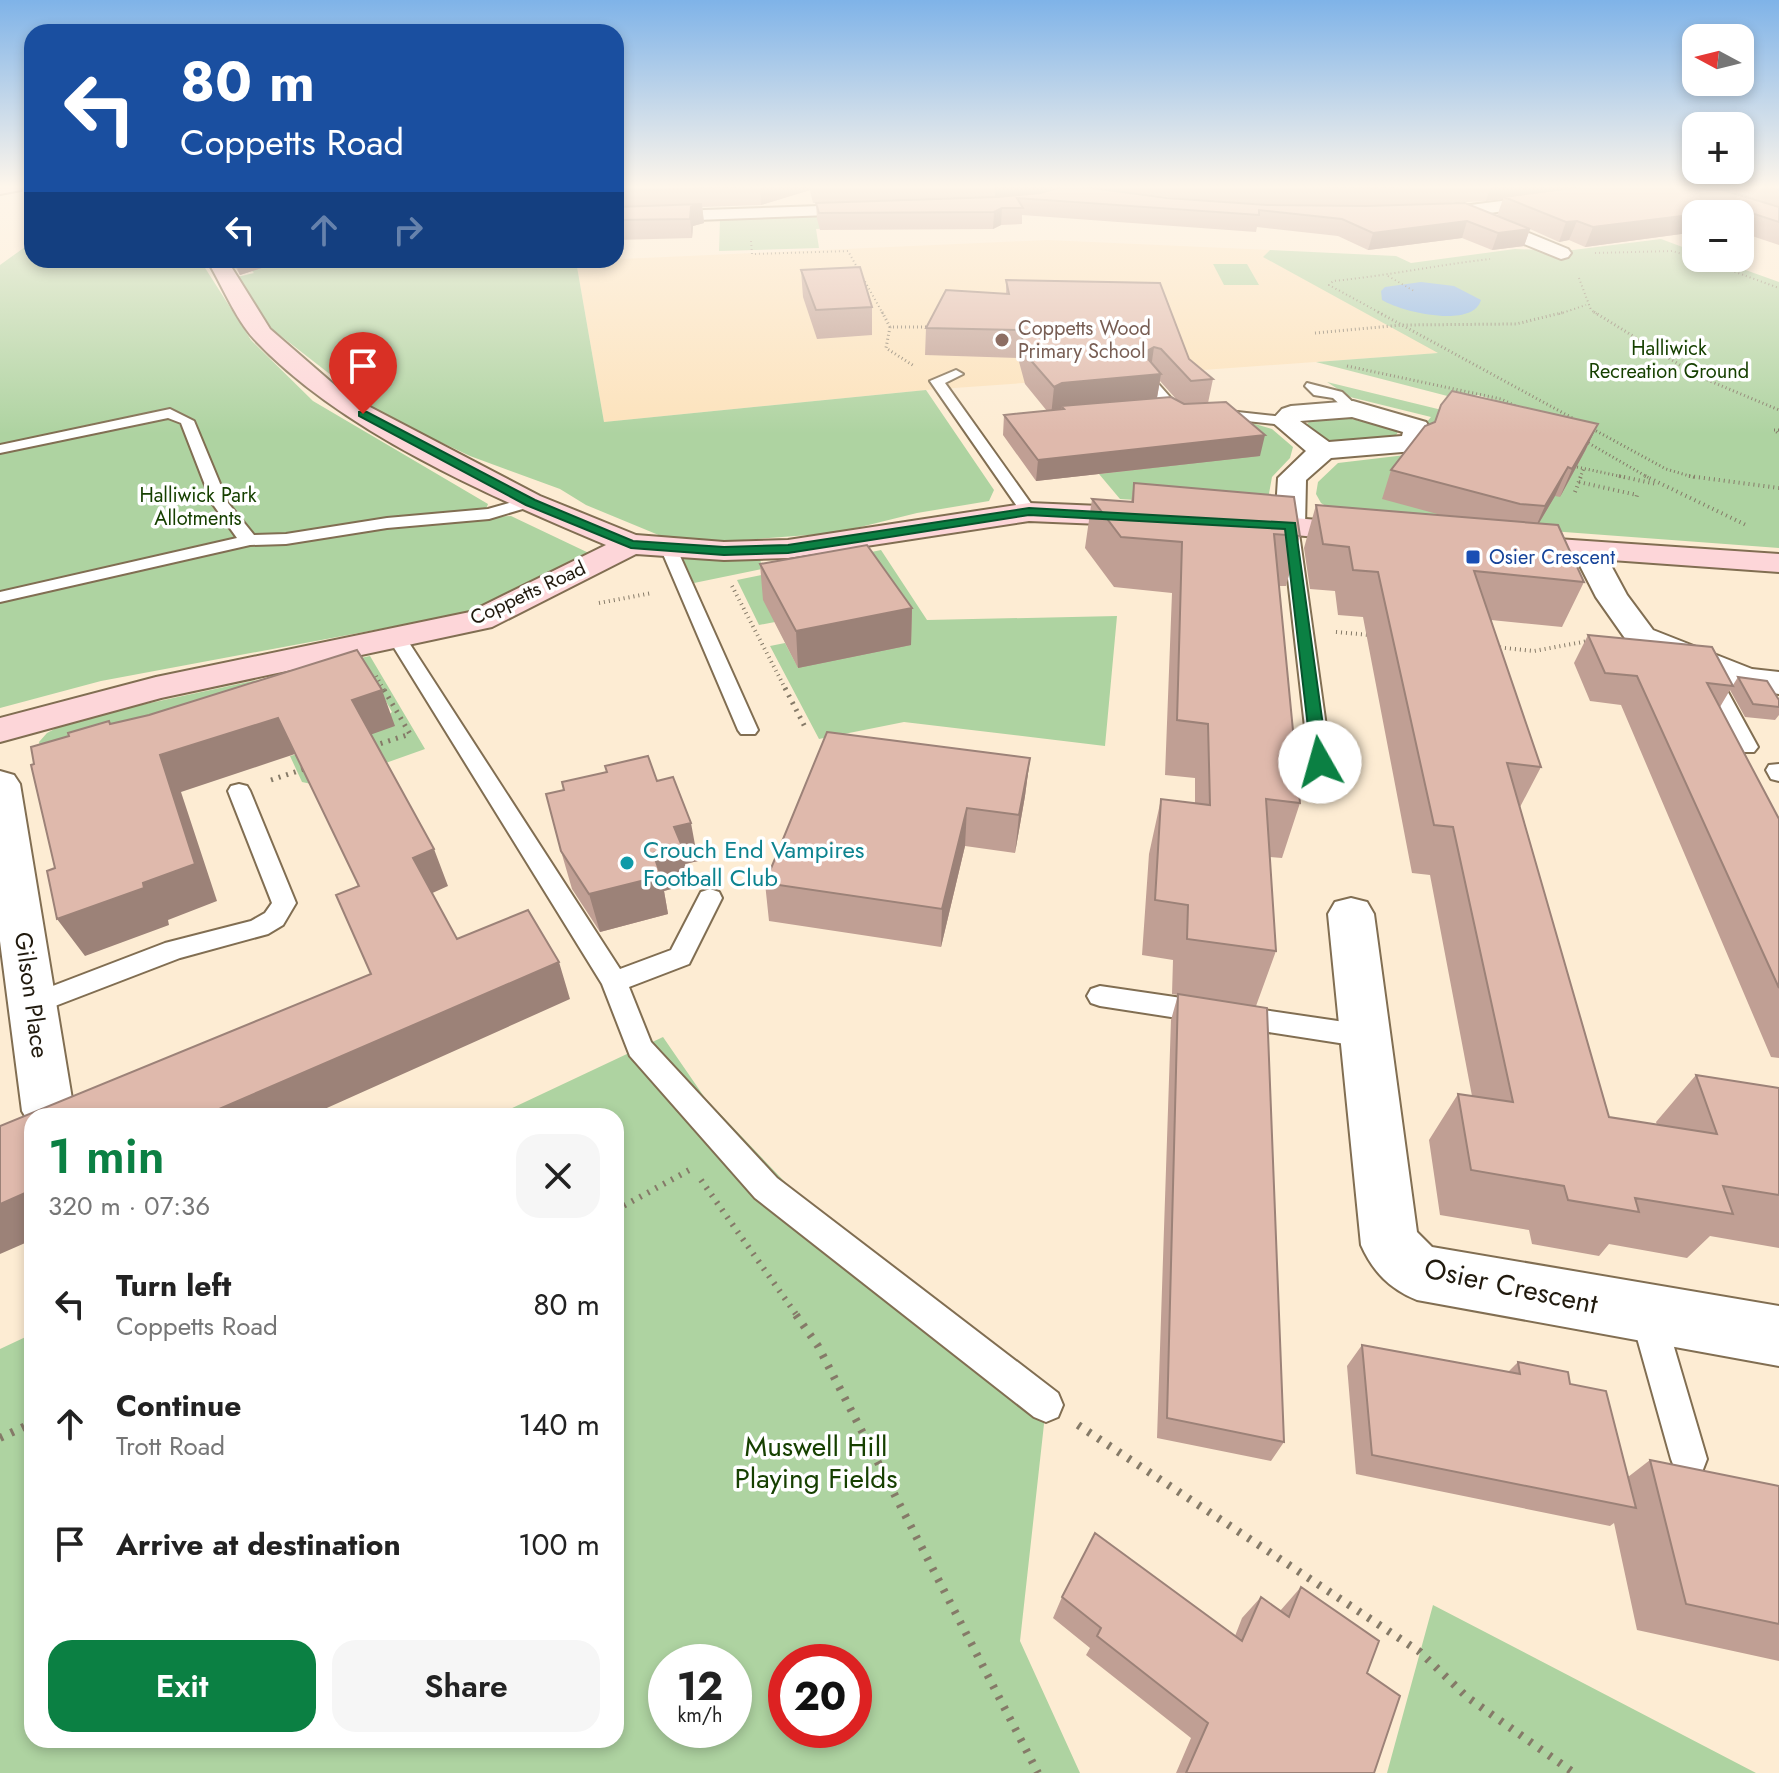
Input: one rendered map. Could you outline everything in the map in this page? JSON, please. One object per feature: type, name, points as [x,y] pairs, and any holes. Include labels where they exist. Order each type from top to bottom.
[{"type":"street","points":[[222,269],[261,333],[336,399],[530,502],[631,544],[724,551],[788,549],[1029,512],[1171,518]]},
{"type":"street","points":[[1290,526],[1292,478],[1323,451],[1414,443],[1417,428],[1353,409],[1291,414],[1284,421],[1323,451]]},
{"type":"street","points":[[1216,521],[1406,536]]},
{"type":"street","points":[[1480,542],[1779,563]]},
{"type":"street","name":"Coppetts Road","points":[[0,730],[156,688],[480,620],[631,544]]},
{"type":"street","points":[[1589,552],[1612,597],[1641,637],[1745,679],[1779,683]]},
{"type":"street","name":"Gilson Place","points":[[0,784],[10,921],[33,1004],[52,1108]]},
{"type":"street","name":"Osier Crescent","points":[[1351,914],[1390,1245],[1417,1272],[1779,1336]]},
{"type":"street","name":"Gilson Place","points":[[0,1131],[24,1121]]},
{"type":"lane","points":[[956,374],[937,381],[1029,512]]},
{"type":"lane","points":[[1149,382],[1165,409],[1180,417],[1219,414],[1284,421]]},
{"type":"lane","points":[[1312,386],[1319,392],[1337,395],[1353,409]]},
{"type":"lane","points":[[0,449],[170,413],[187,421],[203,465],[236,531],[250,540]]},
{"type":"lane","points":[[0,597],[250,540],[286,539],[387,523],[468,517],[530,502]]},
{"type":"lane","points":[[1290,526],[1320,762]]},
{"type":"lane","points":[[668,547],[748,730]]},
{"type":"lane","points":[[397,638],[614,982],[640,1048],[766,1188],[1046,1405]]},
{"type":"lane","points":[[1701,661],[1747,747]]},
{"type":"lane","points":[[33,1004],[174,950],[259,928],[274,919],[284,903],[239,791]]},
{"type":"lane","points":[[614,982],[680,957],[710,898]]},
{"type":"lane","points":[[1100,996],[1365,1036]]},
{"type":"lane","points":[[1647,1313],[1689,1459]]},
{"type":"path","points":[[858,269],[890,327],[886,348],[937,381]]},
{"type":"path","points":[[1428,269],[1333,281],[1329,285],[1666,469],[1696,478],[1779,488]]},
{"type":"path","points":[[1576,269],[1586,305],[1634,339],[1698,376],[1779,410]]},
{"type":"path","points":[[1735,272],[1779,288]]},
{"type":"path","points":[[1388,276],[1414,291]]},
{"type":"path","points":[[1315,333],[1402,325],[1516,324],[1542,320],[1586,305]]},
{"type":"path","points":[[890,327],[942,327]]},
{"type":"path","points":[[1339,368],[1352,366],[1501,399],[1529,412]]},
{"type":"path","points":[[1380,380],[1386,374]]},
{"type":"path","points":[[1453,397],[1458,391]]},
{"type":"path","points":[[1582,440],[1661,485],[1755,530]]},
{"type":"path","points":[[1577,467],[1661,485]]},
{"type":"path","points":[[1575,492],[1584,468]]},
{"type":"path","points":[[1579,482],[1637,495],[1636,499]]},
{"type":"path","points":[[730,581],[805,727]]},
{"type":"path","points":[[1303,628],[1376,636]]},
{"type":"path","points":[[1486,646],[1534,651],[1581,643]]},
{"type":"path","points":[[359,646],[410,734],[370,747]]},
{"type":"path","points":[[239,791],[313,766]]},
{"type":"path","points":[[685,1156],[818,1346],[1038,1773]]},
{"type":"path","points":[[624,1206],[693,1168]]},
{"type":"path","points":[[1046,1405],[1420,1652],[1467,1697],[1574,1773]]},
{"type":"path","points":[[0,1438],[24,1427]]},
{"type":"shaded area","name":"Coppetts Wood Primary School","points":[[577,269],[1286,269],[1440,353],[926,390],[604,422]]},
{"type":"green space","name":"Halliwick Park Allotments","points":[[0,269],[206,269],[251,340],[313,401],[488,504],[485,512],[493,517],[511,516],[593,555],[482,610],[101,681],[0,708]]},
{"type":"green space","points":[[250,269],[577,269],[604,422],[926,390],[994,490],[989,501],[917,513],[836,533],[703,543],[661,536],[586,505],[560,489],[470,456],[381,414],[272,329],[237,277],[254,273]]},
{"type":"green space","points":[[1215,269],[1250,269],[1259,285],[1224,285]]},
{"type":"green space","name":"Halliwick Recreation Ground","points":[[1284,269],[1682,269],[1682,272],[1751,272],[1779,282],[1779,548],[1375,518],[1334,511],[1321,503],[1316,494],[1318,482],[1338,463],[1414,454],[1472,435],[1426,423],[1431,417],[1350,397],[1327,382],[1446,411],[1495,400],[1478,395],[1459,399],[1316,362],[1438,353]]},
{"type":"green space","points":[[1347,418],[1390,427],[1398,432],[1393,440],[1323,444],[1305,426],[1310,421]]},
{"type":"green space","points":[[1245,421],[1272,429],[1293,447],[1290,458],[1272,477],[1268,499],[1251,507],[1120,499],[1099,474],[1259,455]]},
{"type":"green space","points":[[881,550],[927,620],[1117,616],[1105,746],[904,722],[819,739],[770,646],[785,643],[798,668],[775,622],[759,625],[737,580]]},
{"type":"green space","points":[[682,557],[760,558],[762,569],[694,583]]},
{"type":"green space","points":[[370,656],[425,749],[321,786],[302,782],[290,756],[364,737],[392,712],[384,698],[49,786],[39,742],[47,733],[64,724]]},
{"type":"green space","name":"Muswell Hill Playing Fields","points":[[663,1037],[705,1098],[802,1200],[1048,1388],[1020,1641],[1080,1773],[0,1773],[0,1349],[24,1338],[24,1748],[624,1748],[624,1108],[512,1108]]},
{"type":"green space","points":[[1433,1605],[1756,1773],[1387,1773]]},
{"type":"water","points":[[1421,282],[1454,286],[1481,300],[1475,309],[1451,316],[1420,313],[1382,300],[1381,291],[1385,287]]},
{"type":"building","points":[[861,269],[872,307],[816,310],[801,270]]},
{"type":"building","points":[[1006,280],[1160,283],[1189,359],[1213,379],[1191,381],[1161,349],[1154,347],[1143,353],[1161,374],[1062,383],[1054,387],[1027,356],[1020,330],[926,328],[946,290],[1009,294]]},
{"type":"building","points":[[1452,391],[1598,424],[1572,469],[1568,467],[1545,506],[1520,504],[1391,470],[1425,426],[1435,422],[1441,405]]},
{"type":"building","points":[[1171,397],[1184,404],[1226,402],[1265,435],[1038,460],[1004,415],[1064,409],[1061,406]]},
{"type":"building","points":[[1134,483],[1294,497],[1300,536],[1274,534],[1300,803],[1266,799],[1276,951],[1187,939],[1188,905],[1155,900],[1161,799],[1210,805],[1208,724],[1177,720],[1182,542],[1121,537],[1092,499],[1133,502]]},
{"type":"building","points":[[1316,505],[1558,525],[1584,582],[1474,571],[1541,767],[1507,763],[1609,1117],[1717,1134],[1696,1075],[1779,1088],[1779,1195],[1723,1186],[1733,1214],[1635,1198],[1639,1212],[1568,1200],[1564,1186],[1471,1170],[1458,1094],[1513,1102],[1453,827],[1434,825],[1378,572],[1353,570],[1349,547],[1323,544]]},
{"type":"building","points":[[867,545],[912,608],[796,631],[760,564]]},
{"type":"building","points":[[1588,635],[1712,647],[1733,686],[1707,683],[1779,819],[1779,988],[1637,676],[1605,673]]},
{"type":"building","points":[[357,650],[382,690],[352,700],[434,849],[413,858],[457,939],[528,910],[559,962],[221,1108],[44,1108],[371,974],[336,895],[359,886],[278,718],[160,755],[195,864],[143,883],[144,888],[57,919],[47,871],[55,868],[31,765],[34,764],[31,747],[109,721],[110,724],[149,715]]},
{"type":"building","points":[[1738,677],[1767,681],[1779,700],[1779,707],[1753,704]]},
{"type":"building","points":[[827,732],[1030,758],[1019,815],[967,808],[942,909],[765,883]]},
{"type":"building","points":[[648,756],[657,781],[673,777],[691,823],[674,827],[682,846],[653,853],[661,876],[589,894],[561,851],[546,794],[564,790],[562,782],[607,772],[605,766]]},
{"type":"building","points":[[1178,994],[1267,1008],[1284,1442],[1167,1418]]},
{"type":"building","points":[[24,1116],[24,1194],[0,1204],[0,1126]]},
{"type":"building","points":[[1362,1345],[1520,1374],[1518,1362],[1568,1372],[1570,1384],[1606,1391],[1636,1508],[1372,1455]]},
{"type":"building","points":[[1650,1460],[1779,1486],[1779,1624],[1686,1604]]},
{"type":"building","points":[[1095,1533],[1242,1641],[1261,1597],[1289,1617],[1301,1587],[1379,1641],[1367,1673],[1400,1696],[1374,1773],[1186,1773],[1208,1723],[1097,1636],[1101,1628],[1062,1597]]},
{"type":"place","name":"Coppetts Wood Primary School","points":[[1002,340]]},
{"type":"place","name":"Osier Crescent","points":[[1473,557]]},
{"type":"place","name":"Crouch End Vampires Football Club","points":[[627,863]]},
{"type":"route","points":[[363,414],[530,502],[631,544],[724,551],[788,549],[1029,512],[1290,526],[1320,762]]}]
